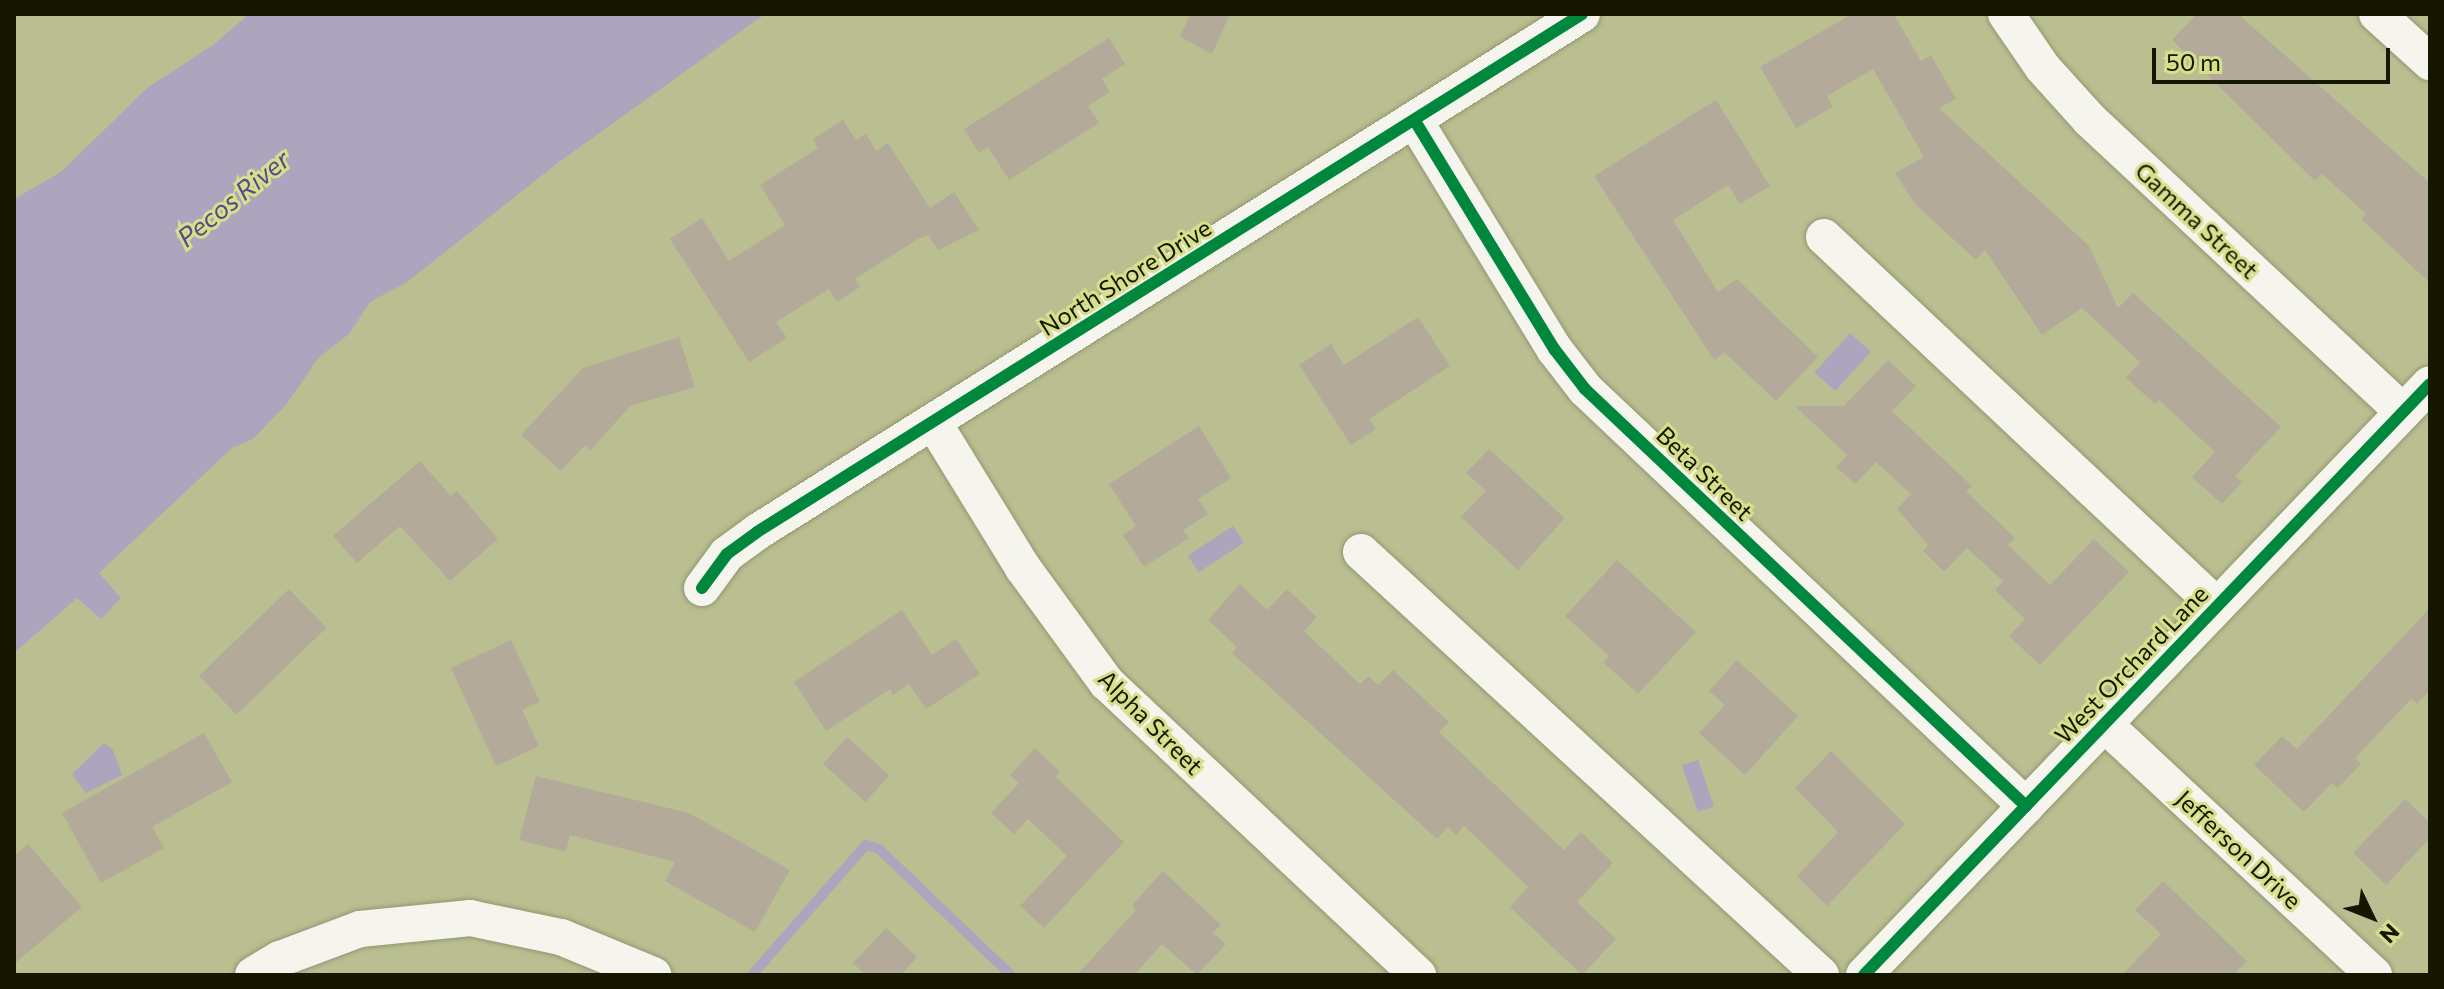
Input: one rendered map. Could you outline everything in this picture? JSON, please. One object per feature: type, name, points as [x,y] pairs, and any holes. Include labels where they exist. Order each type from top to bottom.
[{"type":"street","name":"North Shore Drive","points":[[702,588],[727,554],[757,532],[935,425],[1582,14]]},
{"type":"street","name":"Gamma Street","points":[[2006,14],[2043,68],[2090,120],[2403,412]]},
{"type":"street","points":[[2377,14],[2430,62]]},
{"type":"street","name":"Beta Street","points":[[1415,121],[1555,350],[1585,389],[2026,806]]},
{"type":"street","points":[[1824,237],[2217,606]]},
{"type":"street","name":"West Orchard Lane","points":[[1864,975],[2430,384]]},
{"type":"street","name":"Alpha Street","points":[[935,425],[1023,568],[1107,683],[1418,975]]},
{"type":"street","points":[[1361,552],[1821,975]]},
{"type":"street","name":"Jefferson Drive","points":[[2103,723],[2374,975]]},
{"type":"street","points":[[253,975],[360,929],[470,918],[561,937],[653,975]]},
{"type":"water","name":"Pecos River","points":[[249,14],[765,14],[559,162],[407,282],[370,302],[349,334],[319,357],[286,405],[253,439],[232,448],[99,573],[121,598],[101,619],[77,598],[14,653],[14,199],[61,172],[147,88],[213,45]]},
{"type":"water","points":[[1850,333],[1871,352],[1835,391],[1815,372]]},
{"type":"water","points":[[1233,526],[1244,543],[1199,572],[1188,555]]},
{"type":"water","points":[[104,743],[113,750],[122,775],[86,793],[72,774]]},
{"type":"water","points":[[1698,760],[1714,806],[1698,812],[1682,766]]},
{"type":"building","points":[[1190,14],[1230,14],[1212,54],[1180,37]]},
{"type":"building","points":[[1852,14],[1894,14],[1921,61],[1931,55],[1956,99],[1939,108],[2089,246],[2118,308],[2133,293],[2281,427],[2235,476],[2242,482],[2222,504],[2192,477],[2215,452],[2159,400],[2155,404],[2126,378],[2140,362],[2082,308],[2042,335],[1985,250],[1976,260],[1915,204],[1895,173],[1924,157],[1873,69],[1827,96],[1833,107],[1796,128],[1760,67]]},
{"type":"building","points":[[2197,14],[2238,14],[2430,183],[2430,283],[2361,219],[2366,214],[2322,174],[2315,181],[2172,40]]},
{"type":"building","points":[[1109,38],[1125,64],[1102,79],[1110,92],[1088,106],[1099,123],[1009,180],[988,147],[979,153],[964,129]]},
{"type":"building","points":[[1716,100],[1770,186],[1740,204],[1728,185],[1673,220],[1718,292],[1737,279],[1818,357],[1776,401],[1725,353],[1714,360],[1594,176]]},
{"type":"building","points":[[843,120],[856,140],[866,134],[876,151],[888,143],[930,208],[954,192],[979,230],[938,250],[928,235],[916,240],[855,279],[860,287],[837,302],[829,289],[776,322],[787,338],[749,362],[670,239],[702,218],[729,261],[785,225],[760,185],[818,148],[813,139]]},
{"type":"building","points":[[1418,317],[1450,366],[1369,419],[1376,429],[1351,445],[1299,365],[1331,344],[1344,365]]},
{"type":"building","points":[[679,337],[695,387],[630,406],[591,450],[585,445],[561,471],[521,435],[583,368]]},
{"type":"building","points":[[1888,360],[1916,386],[1892,411],[1972,486],[1966,491],[2015,538],[2008,545],[2050,585],[2094,539],[2129,572],[2040,665],[2009,636],[2025,619],[1995,590],[2003,581],[1967,548],[1944,572],[1923,551],[1928,545],[1897,509],[1911,494],[1876,462],[1855,484],[1836,467],[1847,455],[1795,406],[1844,406]]},
{"type":"building","points":[[1199,426],[1231,478],[1198,499],[1208,514],[1183,530],[1189,538],[1144,567],[1123,535],[1136,526],[1109,484]]},
{"type":"building","points":[[1489,449],[1565,518],[1518,570],[1461,517],[1486,491],[1466,473]]},
{"type":"building","points":[[420,461],[451,496],[457,491],[498,539],[450,581],[400,526],[357,563],[333,536]]},
{"type":"building","points":[[1617,560],[1696,632],[1638,694],[1603,662],[1609,656],[1565,616]]},
{"type":"building","points":[[1240,584],[1267,610],[1287,589],[1317,617],[1304,631],[1360,684],[1368,676],[1378,685],[1393,670],[1449,722],[1439,732],[1564,850],[1581,832],[1613,863],[1577,902],[1616,939],[1582,975],[1510,907],[1528,887],[1464,826],[1456,835],[1448,827],[1437,839],[1232,653],[1237,647],[1208,620]]},
{"type":"building","points":[[289,589],[327,628],[237,715],[199,676]]},
{"type":"building","points":[[2430,608],[2430,690],[2417,704],[2411,699],[2355,758],[2361,764],[2338,788],[2332,783],[2304,812],[2254,765],[2282,736],[2297,749]]},
{"type":"building","points":[[902,610],[932,655],[956,639],[980,674],[926,709],[909,684],[893,695],[890,689],[826,731],[794,682]]},
{"type":"building","points":[[511,640],[540,702],[522,710],[539,746],[496,766],[451,668]]},
{"type":"building","points":[[1737,660],[1798,716],[1745,775],[1699,733],[1725,705],[1709,691]]},
{"type":"building","points":[[204,733],[232,782],[152,827],[164,848],[101,883],[62,813]]},
{"type":"building","points":[[847,737],[889,775],[865,802],[823,764]]},
{"type":"building","points":[[1035,748],[1060,772],[1056,777],[1124,842],[1044,928],[1020,906],[1067,856],[1028,819],[1014,834],[991,813],[1019,783],[1010,775]]},
{"type":"building","points":[[1831,751],[1905,824],[1827,906],[1797,876],[1838,832],[1795,788]]},
{"type":"building","points":[[536,776],[689,813],[790,870],[755,932],[665,881],[675,862],[570,835],[566,852],[519,840]]},
{"type":"building","points":[[2405,799],[2430,823],[2430,838],[2386,885],[2353,853]]},
{"type":"building","points":[[28,844],[82,907],[14,964],[14,856]]},
{"type":"building","points":[[1163,871],[1221,925],[1213,933],[1226,944],[1197,975],[1162,944],[1134,975],[1077,975],[1136,910],[1132,905]]},
{"type":"building","points":[[2163,881],[2247,961],[2233,975],[2122,975],[2161,934],[2135,910]]},
{"type":"building","points":[[886,928],[917,957],[901,975],[866,975],[853,963]]},
{"type":"waterway","points":[[752,975],[866,845],[879,849],[1011,975]]},
{"type":"cycle path","points":[[702,588],[727,554],[757,532],[1582,14]]},
{"type":"cycle path","points":[[1415,121],[1555,350],[1585,389],[2026,806]]},
{"type":"cycle path","points":[[1864,975],[2430,384]]}]
